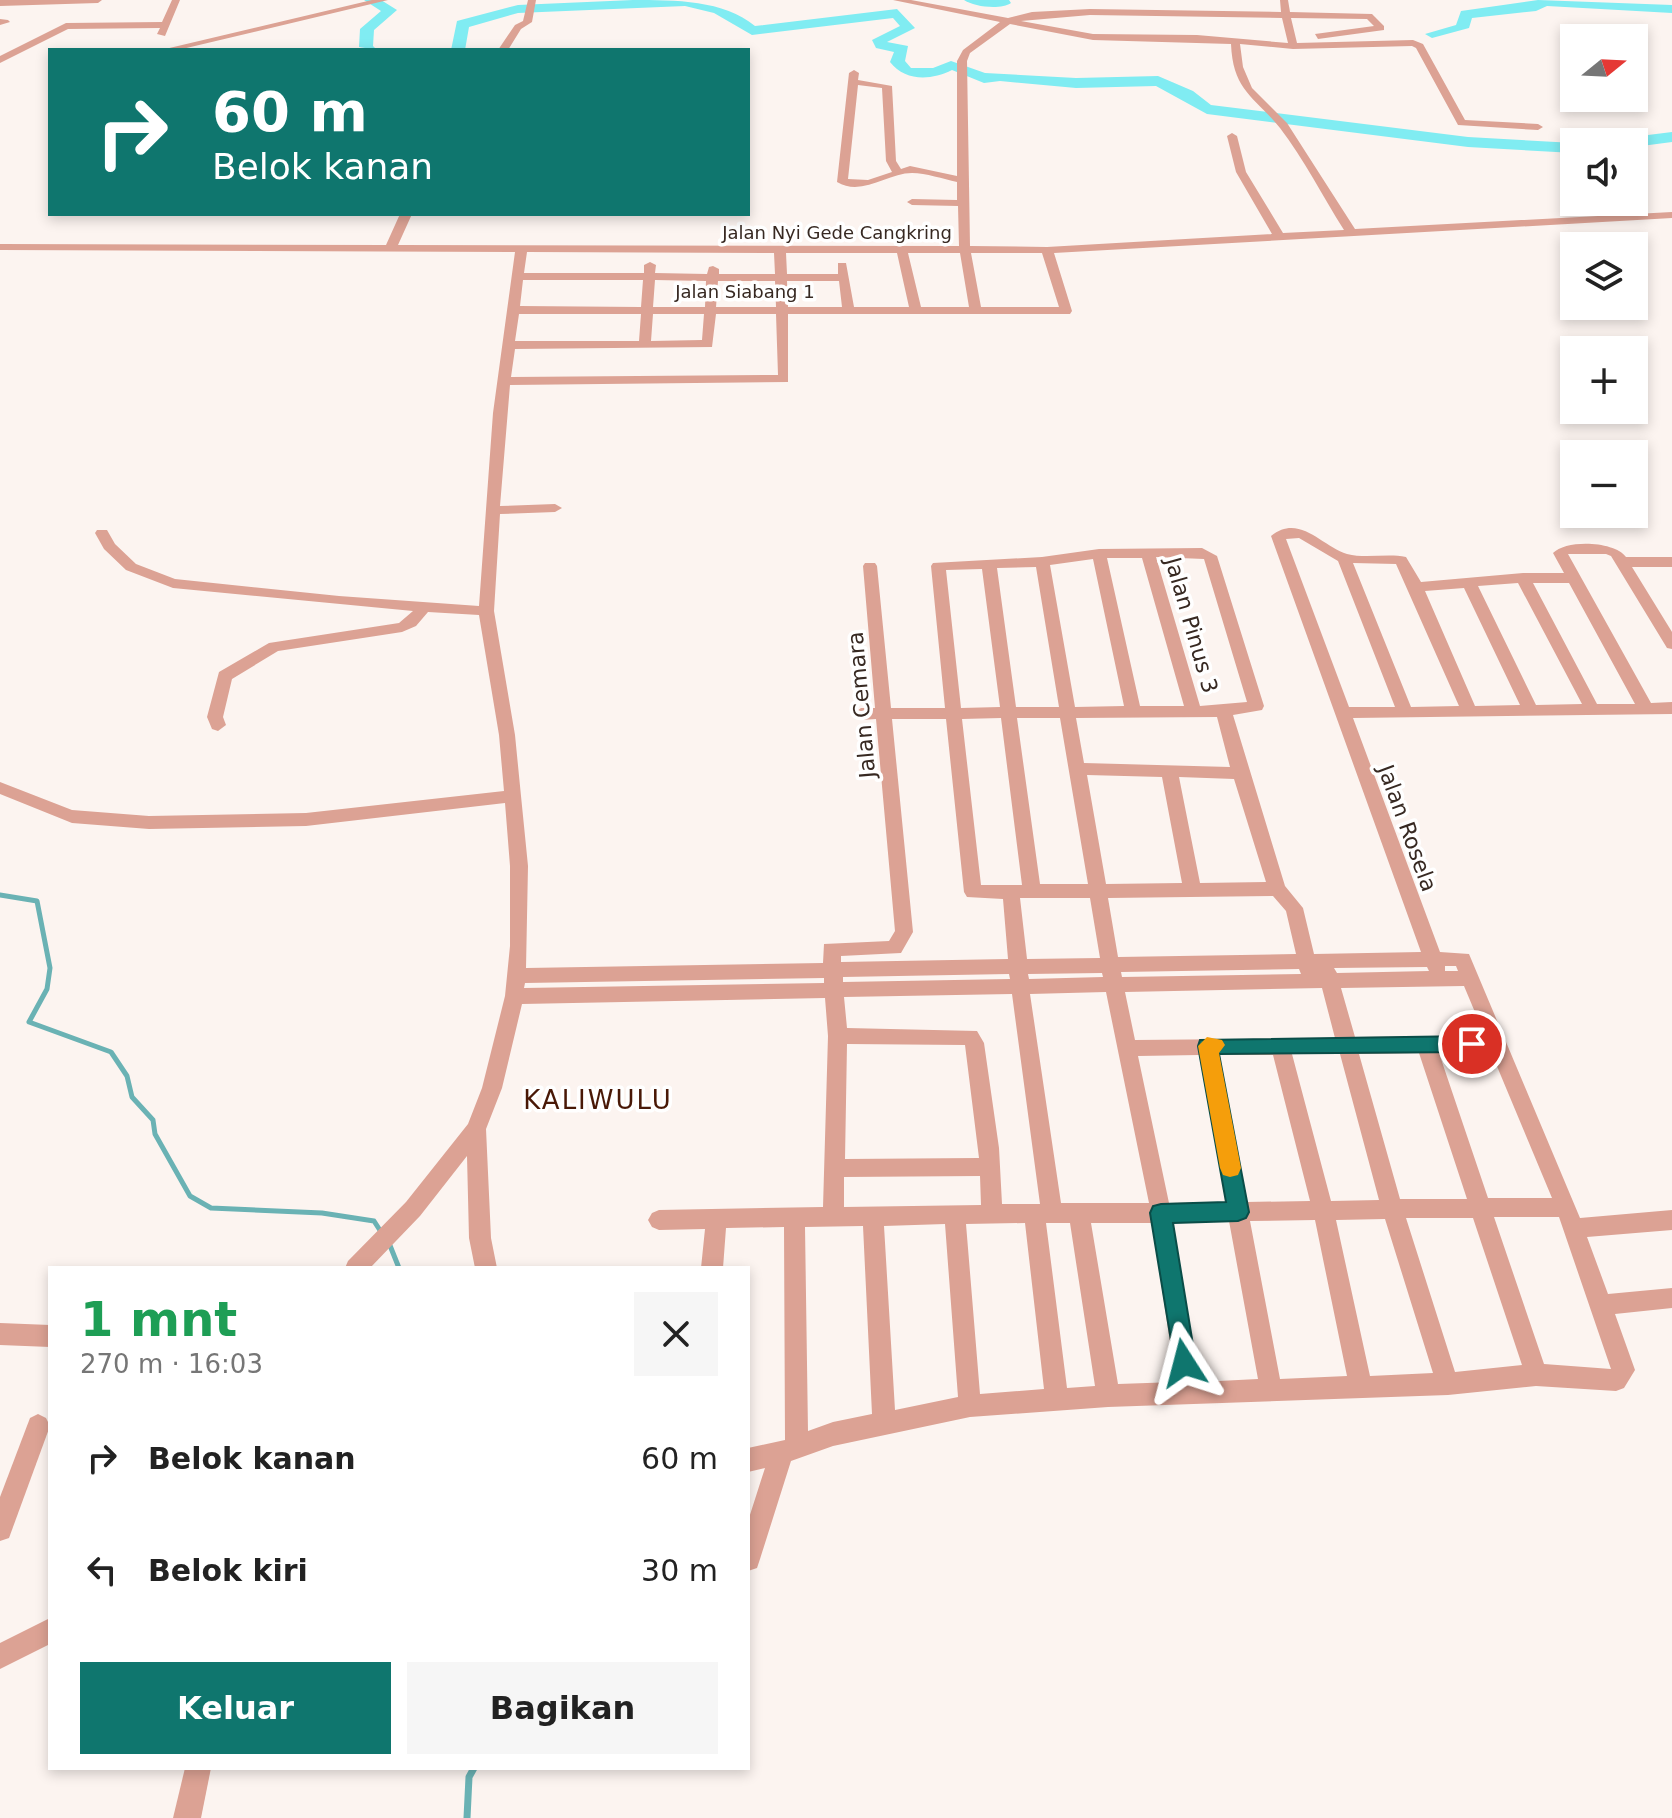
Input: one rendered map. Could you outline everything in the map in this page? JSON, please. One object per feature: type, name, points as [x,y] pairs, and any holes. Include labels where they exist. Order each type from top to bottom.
[{"type":"street","points":[[0,3],[98,0]]},
{"type":"street","points":[[158,48],[176,0]]},
{"type":"street","points":[[897,0],[1091,37],[1415,43],[1462,123],[1538,127]]},
{"type":"street","points":[[1284,0],[1292,42]]},
{"type":"street","points":[[175,48],[379,1]]},
{"type":"street","points":[[504,48],[518,27],[527,22],[531,6]]},
{"type":"street","points":[[976,311],[965,251],[963,70],[966,52],[1008,21],[1057,12],[1369,16],[1376,19],[1381,29],[1292,42]]},
{"type":"street","points":[[0,60],[66,26],[167,25]]},
{"type":"street","points":[[1235,40],[1239,75],[1269,113],[1283,125],[1352,234]]},
{"type":"street","points":[[839,198],[854,78],[888,87],[891,161],[897,171]]},
{"type":"street","points":[[1232,136],[1240,170],[1280,238]]},
{"type":"street","points":[[842,182],[868,184],[897,171],[916,170],[963,190]]},
{"type":"street","points":[[912,202],[963,190]]},
{"type":"street","name":"Jalan Nyi Gede Cangkring","points":[[0,247],[521,251],[1047,250],[1672,215]]},
{"type":"street","points":[[390,249],[405,216]]},
{"type":"street","points":[[588,293],[593,250]]},
{"type":"street","points":[[645,345],[650,310],[651,250]]},
{"type":"street","points":[[511,345],[708,344],[713,310],[714,250]]},
{"type":"street","name":"Jalan Siabang 1","points":[[514,310],[588,293],[650,310],[1066,311],[1047,250]]},
{"type":"street","points":[[358,1264],[413,1209],[476,1129],[492,1088],[514,996],[519,866],[513,796],[486,611],[494,548],[493,510],[505,381],[521,251]]},
{"type":"street","points":[[505,381],[784,379],[778,278],[780,251]]},
{"type":"street","points":[[840,251],[849,311]]},
{"type":"street","points":[[902,251],[916,311]]},
{"type":"street","points":[[518,276],[588,293],[650,277],[844,278]]},
{"type":"street","points":[[493,510],[555,508]]},
{"type":"street","points":[[102,533],[109,546],[131,567],[173,583],[423,608],[486,611]]},
{"type":"street","name":"Jalan Rosela","points":[[1344,558],[1301,533],[1278,536],[1440,978]]},
{"type":"street","points":[[1646,709],[1571,578],[1561,551],[1608,549],[1616,553],[1672,644]]},
{"type":"street","points":[[861,714],[885,715],[954,713],[1068,711],[1224,711],[1256,706],[1210,556],[1202,552],[1099,554],[1042,562],[936,569],[954,713],[973,892],[1277,889]]},
{"type":"street","name":"Jalan Pinus 3","points":[[1148,553],[1193,710]]},
{"type":"street","points":[[1099,554],[1133,711]]},
{"type":"street","points":[[1405,712],[1344,558],[1401,560],[1416,587],[1469,711]]},
{"type":"street","points":[[1042,562],[1114,986],[1161,1213],[1189,1393]]},
{"type":"street","points":[[1622,562],[1672,562]]},
{"type":"street","points":[[989,564],[1032,893]]},
{"type":"street","name":"Jalan Cemara","points":[[832,969],[831,949],[899,945],[904,932],[870,566]]},
{"type":"street","points":[[1416,587],[1470,585],[1523,578],[1571,578]]},
{"type":"street","points":[[1523,578],[1592,709]]},
{"type":"street","points":[[1470,585],[1530,710]]},
{"type":"street","points":[[218,725],[215,717],[225,676],[259,652],[402,627],[411,623],[423,608]]},
{"type":"street","points":[[1342,713],[1672,708]]},
{"type":"street","points":[[1224,711],[1277,889],[1294,908],[1347,1044],[1392,1209],[1448,1384]]},
{"type":"street","points":[[1078,769],[1240,773]]},
{"type":"street","points":[[1169,771],[1193,892]]},
{"type":"street","points":[[0,788],[21,793],[48,809],[77,818],[165,822],[333,819],[513,796]]},
{"type":"street","points":[[1011,893],[1043,1214],[1057,1400]]},
{"type":"street","points":[[516,976],[832,969],[1020,976],[1114,986],[1462,959],[1569,1217],[1624,1370],[1616,1380],[1536,1375],[1448,1384],[1108,1396],[970,1406],[750,1459]]},
{"type":"street","points":[[514,996],[834,990],[1020,976],[1111,963],[1470,978]]},
{"type":"street","points":[[832,969],[838,1036],[833,1217]]},
{"type":"street","points":[[838,1036],[970,1037],[974,1043],[990,1167],[992,1215]]},
{"type":"street","points":[[1426,1044],[1536,1375]]},
{"type":"street","points":[[1129,1048],[1496,1044]]},
{"type":"street","points":[[1280,1045],[1323,1209],[1361,1388]]},
{"type":"street","points":[[1207,1046],[1271,1391]]},
{"type":"street","points":[[476,1129],[480,1238],[486,1266]]},
{"type":"street","points":[[835,1168],[990,1167]]},
{"type":"street","points":[[659,1220],[1480,1208],[1569,1217],[1672,1220]]},
{"type":"street","points":[[1079,1213],[1108,1396]]},
{"type":"street","points":[[955,1215],[970,1406]]},
{"type":"street","points":[[873,1217],[884,1425]]},
{"type":"street","points":[[750,1554],[790,1449],[794,1218]]},
{"type":"street","points":[[712,1266],[716,1219]]},
{"type":"street","points":[[1599,1305],[1672,1298]]},
{"type":"street","points":[[0,1334],[48,1336]]},
{"type":"street","points":[[0,1529],[38,1426]]},
{"type":"street","points":[[0,1656],[48,1632]]},
{"type":"street","points":[[187,1818],[198,1770]]},
{"type":"waterway","points":[[367,48],[367,29],[390,10],[371,0]]},
{"type":"waterway","points":[[971,0],[1004,3]]},
{"type":"waterway","points":[[458,48],[462,24],[518,9],[685,2],[719,10],[741,20],[752,31],[897,13],[908,28],[879,40],[881,45],[903,49],[897,62],[907,72],[935,73],[951,65],[984,78],[1000,76],[1076,83],[1158,81],[1188,94],[1207,109],[1468,142],[1560,147]]},
{"type":"waterway","points":[[1432,34],[1462,28],[1466,14],[1536,7],[1545,2],[1672,9]]},
{"type":"waterway","points":[[1648,140],[1672,137]]},
{"type":"waterway","points":[[0,895],[37,901],[50,968],[47,989],[29,1022],[111,1052],[127,1076],[132,1097],[153,1120],[155,1134],[190,1196],[211,1208],[322,1213],[374,1221],[383,1235]]},
{"type":"waterway","points":[[389,1243],[398,1266]]},
{"type":"waterway","points":[[467,1818],[469,1777],[473,1770]]},
{"type":"slow traffic","points":[[1215,1045],[1207,1046],[1230,1168]]},
{"type":"district","name":"KALIWULU","points":[[598,1100]]},
{"type":"route","points":[[1184,1363],[1161,1213],[1238,1212],[1207,1046],[1472,1044]]}]
